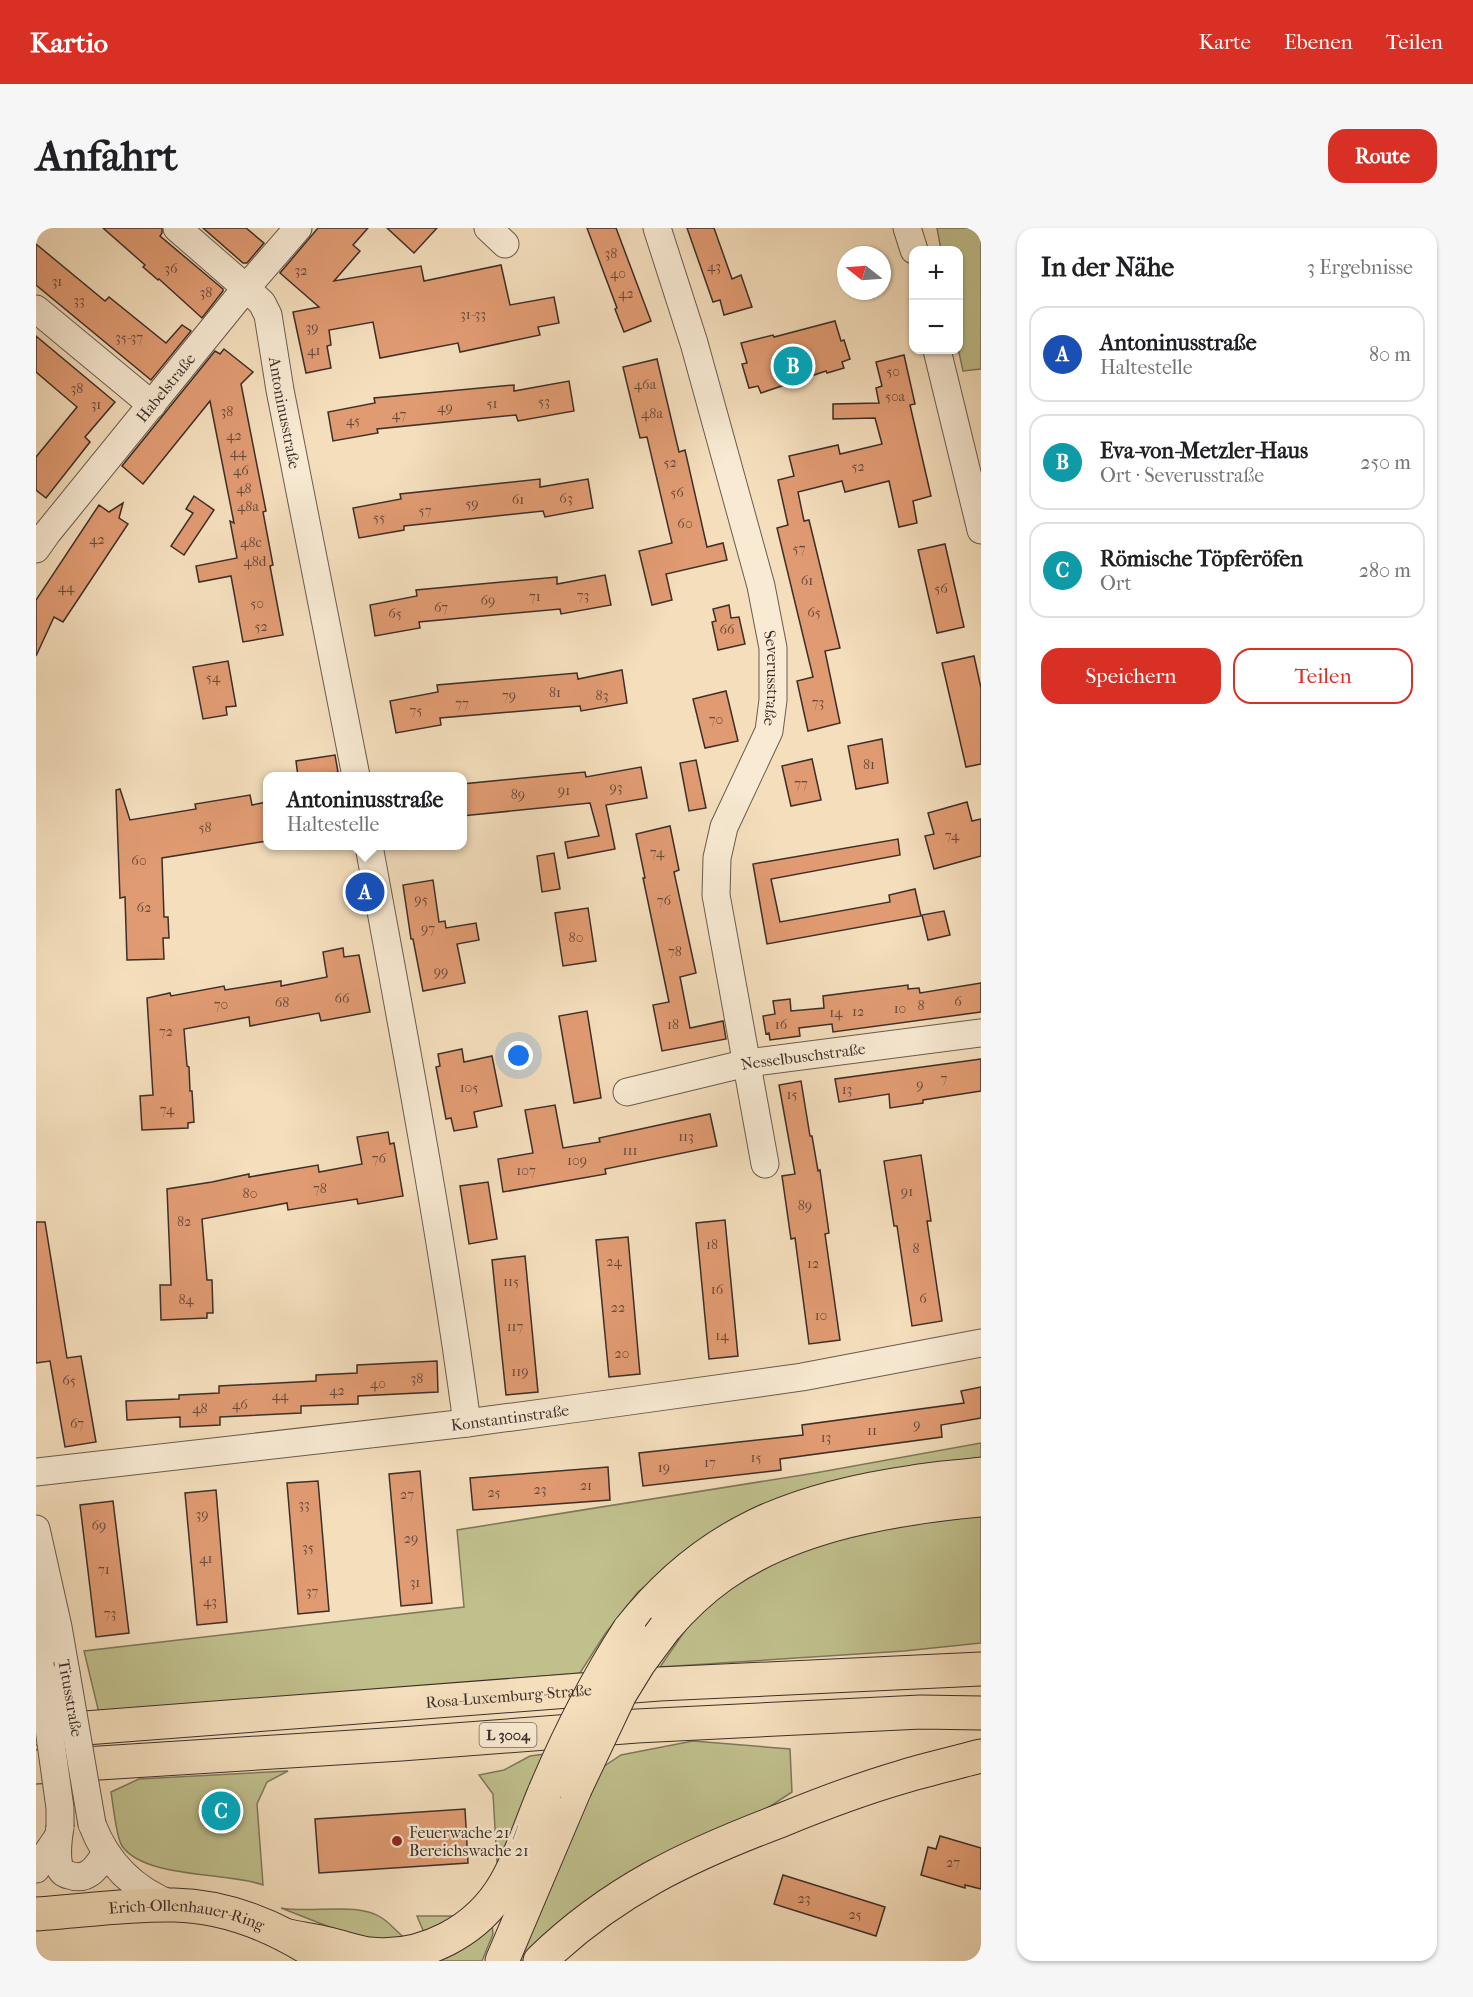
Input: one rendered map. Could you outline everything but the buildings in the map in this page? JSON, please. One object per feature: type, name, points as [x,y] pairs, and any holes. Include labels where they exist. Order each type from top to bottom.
[{"type":"main road","points":[[502,1961],[560,1790],[588,1697],[629,1630],[657,1596],[691,1565],[746,1530],[779,1514],[848,1494],[912,1482],[981,1474]]},
{"type":"main road","points":[[288,1936],[350,1950],[384,1954],[418,1950],[452,1937],[484,1912],[505,1885],[560,1790],[639,1663],[664,1628],[693,1599],[724,1574],[759,1553],[828,1527],[882,1513],[981,1500]]},
{"type":"main road","points":[[923,1672],[981,1659]]},
{"type":"main road","name":"Rosa-Luxemburg-Straße","points":[[36,1732],[658,1684],[981,1669]]},
{"type":"main road","name":"L 3004","points":[[36,1767],[401,1744],[637,1726],[921,1712],[981,1713]]},
{"type":"main road","points":[[540,1961],[610,1903],[664,1870],[699,1853],[849,1794],[904,1776],[981,1756]]},
{"type":"main road","name":"Erich-Ollenhauer-Ring","points":[[36,1914],[175,1905],[205,1909],[236,1916],[288,1936],[328,1961]]},
{"type":"street","name":"Antoninusstraße","points":[[177,228],[262,303],[268,315],[282,401],[355,772]]},
{"type":"street","name":"Habelstraße","points":[[40,534],[152,405],[246,288],[298,228]]},
{"type":"street","name":"Severusstraße","points":[[657,228],[694,344],[755,563],[773,648],[773,700],[769,731],[724,826],[717,858],[716,895],[765,1164]]},
{"type":"street","points":[[908,228],[913,246]]},
{"type":"street","points":[[36,309],[152,405]]},
{"type":"street","points":[[938,354],[979,513]]},
{"type":"street","points":[[370,850],[443,1263],[467,1423]]},
{"type":"street","name":"Nesselbuschstraße","points":[[627,1092],[747,1064],[981,1033]]},
{"type":"street","name":"Konstantinstraße","points":[[36,1472],[467,1423],[802,1377],[981,1343]]},
{"type":"street","name":"Titusstraße","points":[[37,1535],[40,1664],[60,1808],[59,1868],[63,1873],[76,1877],[89,1874],[106,1853]]},
{"type":"street","name":"Titusstraße","points":[[37,1535],[58,1627],[92,1824],[106,1853],[124,1876],[148,1893],[175,1905]]},
{"type":"street","points":[[36,1869],[59,1832]]},
{"type":"green space","points":[[937,228],[981,228],[981,369],[963,371],[959,354],[963,354],[963,246],[940,246]]},
{"type":"green space","points":[[981,1443],[981,1459],[689,1550],[638,1592],[605,1634],[580,1673],[99,1713],[84,1651],[464,1607],[457,1530],[815,1473]]},
{"type":"green space","points":[[981,1509],[981,1643],[904,1651],[660,1667],[700,1609],[742,1575],[855,1531]]},
{"type":"green space","points":[[693,1741],[790,1749],[792,1792],[533,1961],[517,1961],[597,1771],[621,1755]]},
{"type":"green space","points":[[545,1754],[503,1864],[497,1862],[493,1794],[479,1775],[504,1770],[530,1756]]},
{"type":"green space","points":[[288,1771],[267,1782],[257,1804],[263,1885],[149,1864],[133,1857],[120,1842],[111,1792],[139,1779]]},
{"type":"green space","points":[[281,1908],[347,1909],[372,1913],[385,1920],[407,1940],[376,1942],[350,1935]]},
{"type":"green space","points":[[417,1916],[459,1916],[425,1935]]},
{"type":"green space","points":[[492,1924],[493,1934],[482,1961],[433,1961]]},
{"type":"place","name":"Eva-von-Metzler-Haus","points":[[793,366]]},
{"type":"place","name":"Antoninusstraße","points":[[365,892]]},
{"type":"place","name":"Römische Töpferöfen","points":[[221,1811]]},
{"type":"place","name":"Feuerwache 21 / Bereichswache 21","points":[[397,1841]]}]
